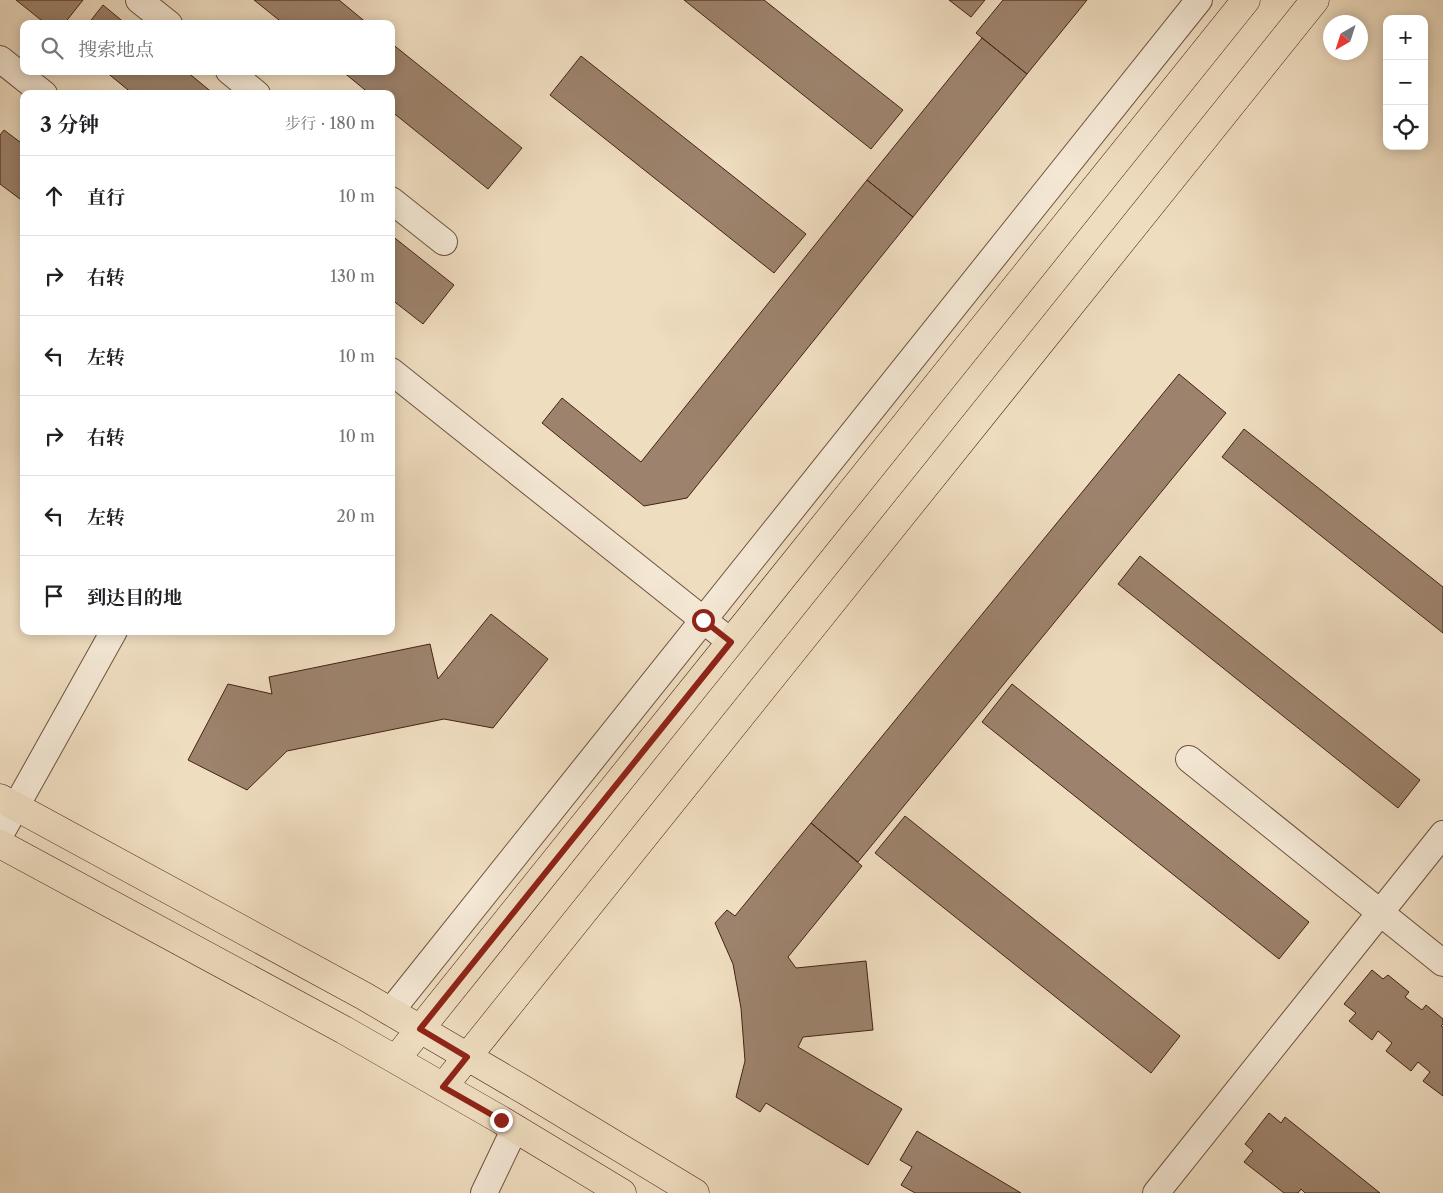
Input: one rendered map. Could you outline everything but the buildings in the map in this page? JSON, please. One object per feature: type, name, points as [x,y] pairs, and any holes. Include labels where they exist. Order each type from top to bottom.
[{"type":"main road","points":[[396,1060],[1246,0]]},
{"type":"main road","points":[[443,1087],[1315,0]]},
{"type":"main road","points":[[8,803],[364,996],[695,1193]]},
{"type":"main road","points":[[0,844],[344,1030],[515,1128],[622,1193]]},
{"type":"street","points":[[139,0],[164,20]]},
{"type":"street","points":[[390,1012],[1199,0]]},
{"type":"street","points":[[0,58],[20,74]]},
{"type":"street","points":[[21,75],[39,90]]},
{"type":"street","points":[[234,75],[252,90]]},
{"type":"street","points":[[395,203],[444,242]]},
{"type":"street","points":[[395,374],[731,642]]},
{"type":"street","points":[[0,835],[8,803],[112,635]]},
{"type":"street","points":[[1188,759],[1443,963]]},
{"type":"street","points":[[1156,1193],[1443,834]]},
{"type":"street","points":[[484,1193],[515,1128]]},
{"type":"route","points":[[501,1120],[443,1087],[467,1057],[420,1029],[731,642],[703,620]]}]
